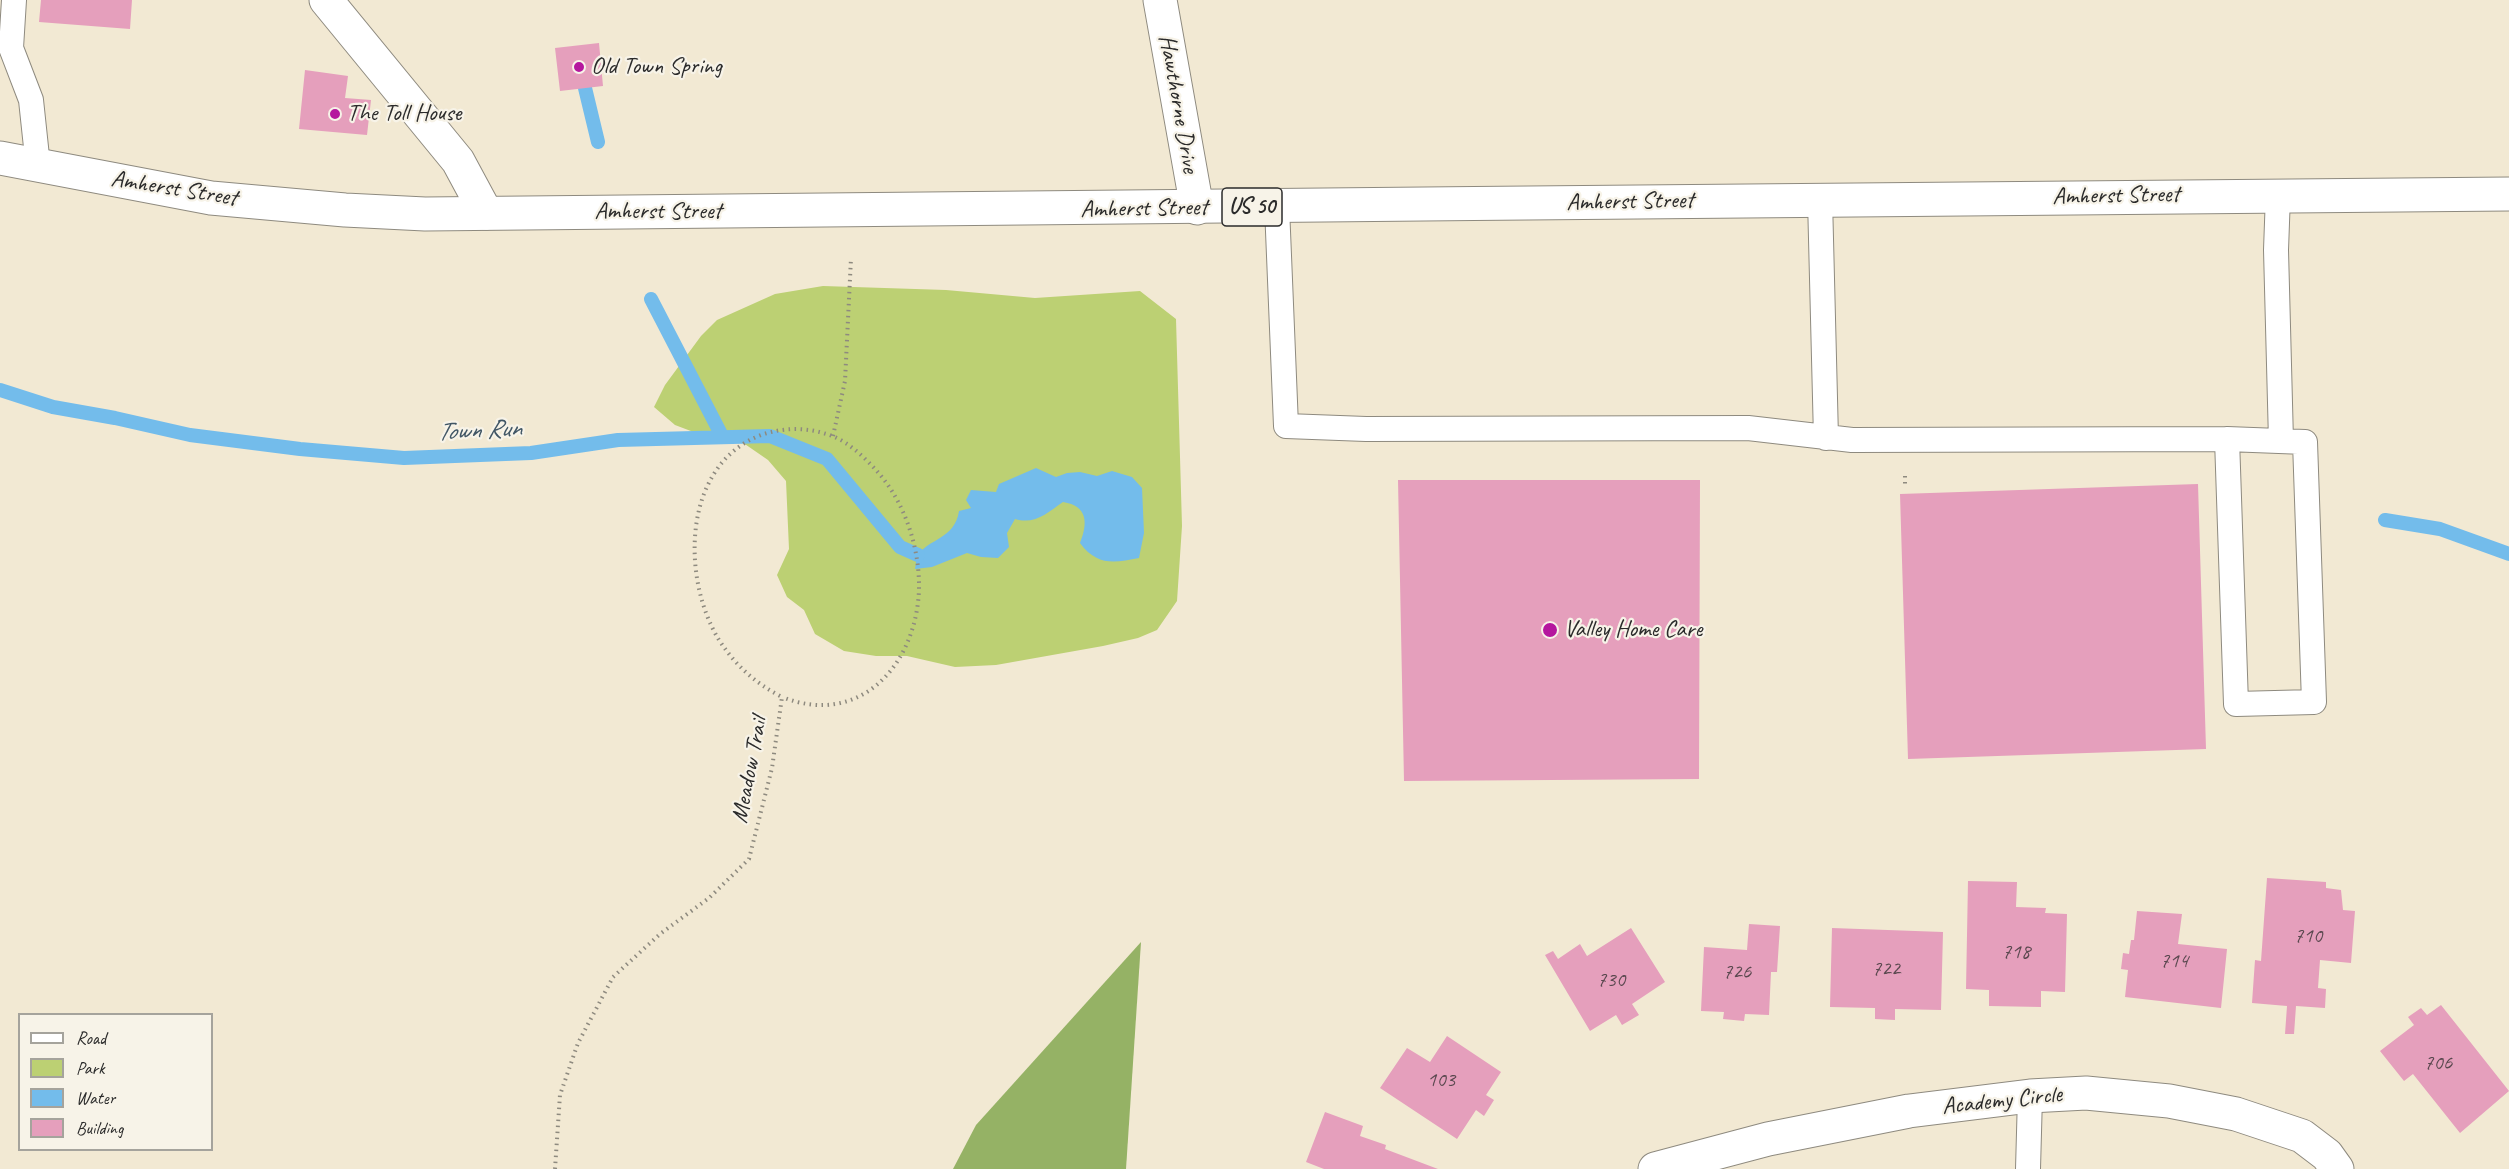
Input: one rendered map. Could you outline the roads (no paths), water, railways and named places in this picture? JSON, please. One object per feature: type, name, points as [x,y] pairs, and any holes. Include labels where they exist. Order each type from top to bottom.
[{"type":"main road","points":[[326,0],[459,161],[486,213]]},
{"type":"main road","name":"Hawthorne Drive","points":[[1160,0],[1197,208]]},
{"type":"main road","name":"Amherst Street","points":[[0,158],[210,198],[345,210],[486,213],[2509,194]]},
{"type":"main road","name":"Academy Circle","points":[[1655,1169],[1768,1139],[1909,1111],[2030,1096],[2086,1093],[2169,1101],[2236,1114],[2302,1136],[2327,1155],[2337,1169]]},
{"type":"lane","points":[[14,0],[11,48],[31,100],[38,166]]},
{"type":"lane","points":[[2278,195],[2276,250],[2281,441]]},
{"type":"lane","points":[[1820,199],[1826,438]]},
{"type":"lane","points":[[1277,207],[1287,426],[1366,429],[1748,428],[1826,438],[2227,440],[2305,442],[2314,702],[2236,704],[2227,440]]},
{"type":"lane","points":[[2028,1169],[2030,1096]]},
{"type":"water","points":[[1036,468],[1056,477],[1080,472],[1097,476],[1112,471],[1132,477],[1142,488],[1144,533],[1139,558],[1114,562],[1093,556],[1080,543],[1084,529],[1084,516],[1077,507],[1063,502],[1035,519],[1015,519],[1007,533],[1009,547],[998,558],[967,553],[932,567],[915,569],[917,557],[922,550],[947,533],[957,520],[959,511],[971,508],[966,500],[971,490],[996,492],[999,484]]},
{"type":"waterway","points":[[585,88],[598,142]]},
{"type":"waterway","points":[[651,299],[722,436]]},
{"type":"waterway","name":"Town Run","points":[[0,390],[53,407],[190,435],[300,449],[404,458],[531,453],[618,440],[770,436],[827,459],[900,547],[918,555]]},
{"type":"waterway","name":"Town Run","points":[[2385,520],[2440,529],[2509,554]]},
{"type":"place","name":"Old Town Spring","points":[[579,67]]},
{"type":"place","name":"The Toll House","points":[[335,114]]},
{"type":"place","name":"Valley Home Care","points":[[1550,630]]}]
